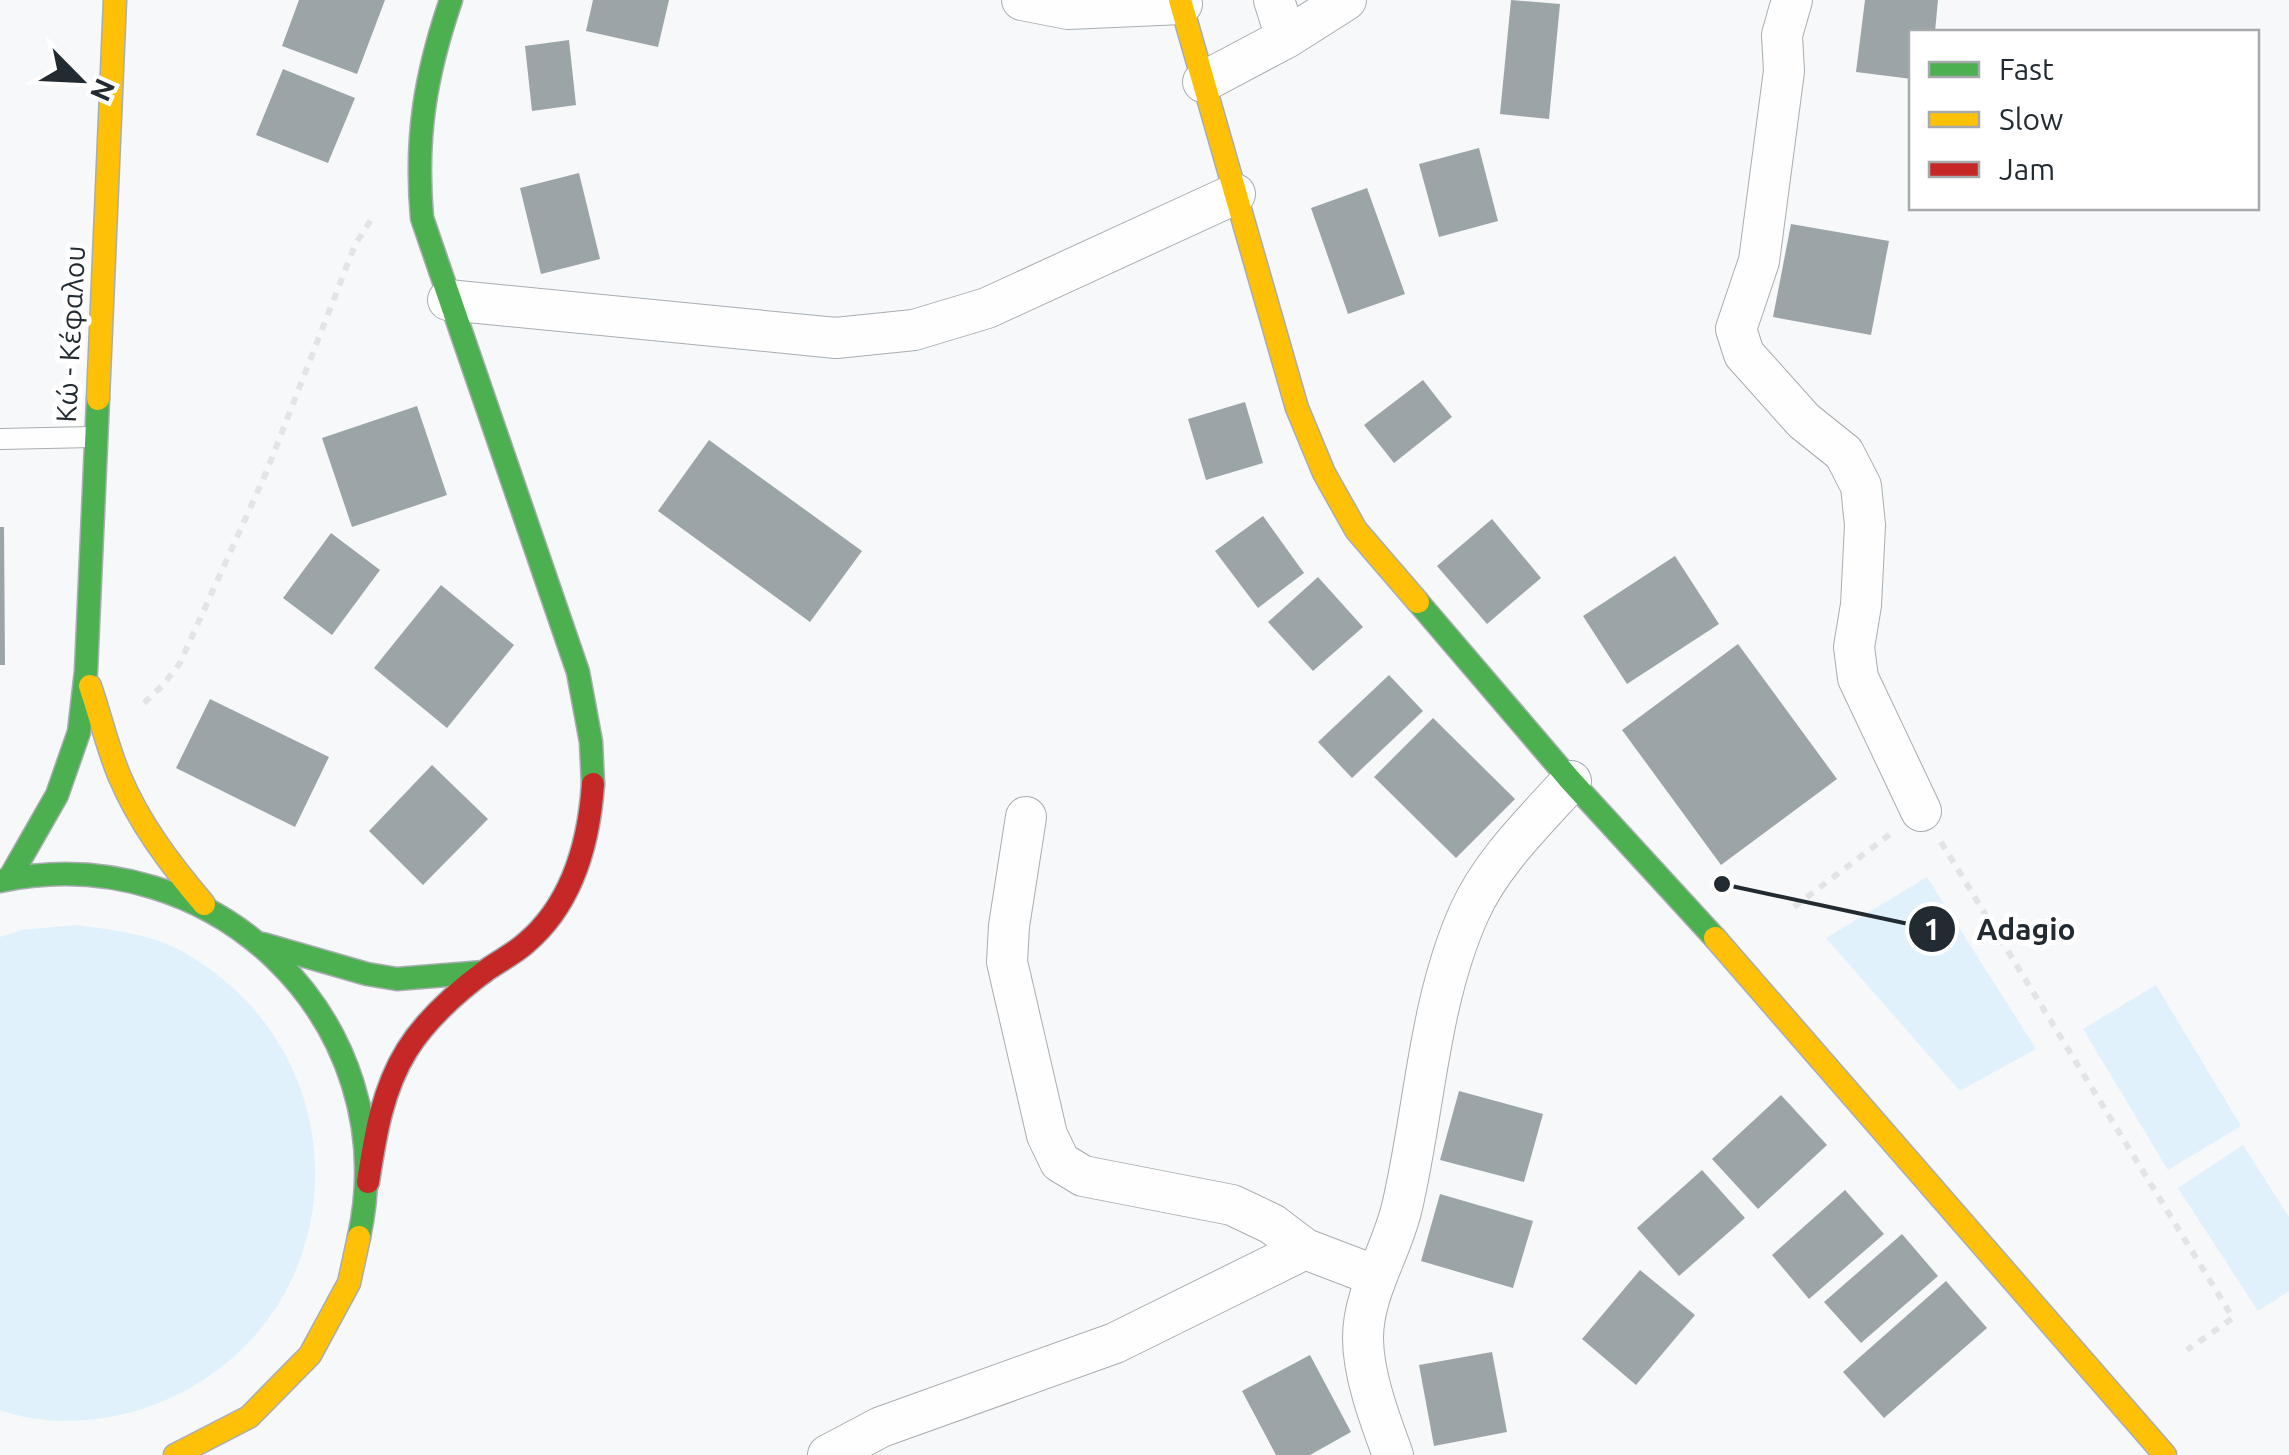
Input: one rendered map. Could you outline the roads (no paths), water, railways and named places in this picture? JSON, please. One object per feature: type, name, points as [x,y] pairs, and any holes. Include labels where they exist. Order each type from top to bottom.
[{"type":"street","name":"Κώ - Κέφαλου","points":[[86,670],[115,0]]},
{"type":"street","points":[[175,1455],[220,1435],[249,1416],[274,1394],[318,1342],[354,1266],[366,1216],[380,1110],[404,1056],[430,1022],[484,972],[531,940],[560,905],[583,851],[593,805],[594,740],[578,672],[422,218],[416,164],[417,126],[430,58],[451,0]]},
{"type":"street","points":[[1022,0],[1068,8],[1181,2],[1297,408],[1324,473],[1356,530],[1570,781],[1724,947],[2165,1455]]},
{"type":"street","points":[[1274,0],[1286,38]]},
{"type":"street","points":[[1204,82],[1346,0]]},
{"type":"street","points":[[1792,0],[1782,35],[1784,72],[1759,261],[1736,330],[1744,354],[1804,421],[1844,453],[1861,486],[1865,525],[1861,605],[1854,647],[1858,678],[1921,811]]},
{"type":"street","points":[[448,300],[836,338],[914,330],[987,308],[1235,194]]},
{"type":"street","points":[[86,670],[117,771],[140,820],[167,861],[206,906]]},
{"type":"street","points":[[4,880],[41,830],[64,785],[78,736],[86,670]]},
{"type":"street","points":[[1392,1455],[1376,1409],[1363,1337],[1376,1276],[1401,1213],[1443,982],[1470,909],[1509,850],[1570,781]]},
{"type":"street","points":[[1026,817],[1007,962],[1046,1135],[1060,1162],[1083,1176],[1232,1205],[1272,1224],[1305,1249],[1376,1276]]},
{"type":"street","points":[[4,880],[59,874],[110,876],[175,892],[206,906],[262,943],[301,985],[334,1033],[361,1106],[368,1182]]},
{"type":"street","points":[[262,943],[397,979],[484,972]]},
{"type":"street","points":[[828,1455],[881,1427],[1115,1343],[1305,1249]]},
{"type":"lane","points":[[0,440],[95,437]]},
{"type":"place","name":"Adagio","points":[[1722,884]]}]
